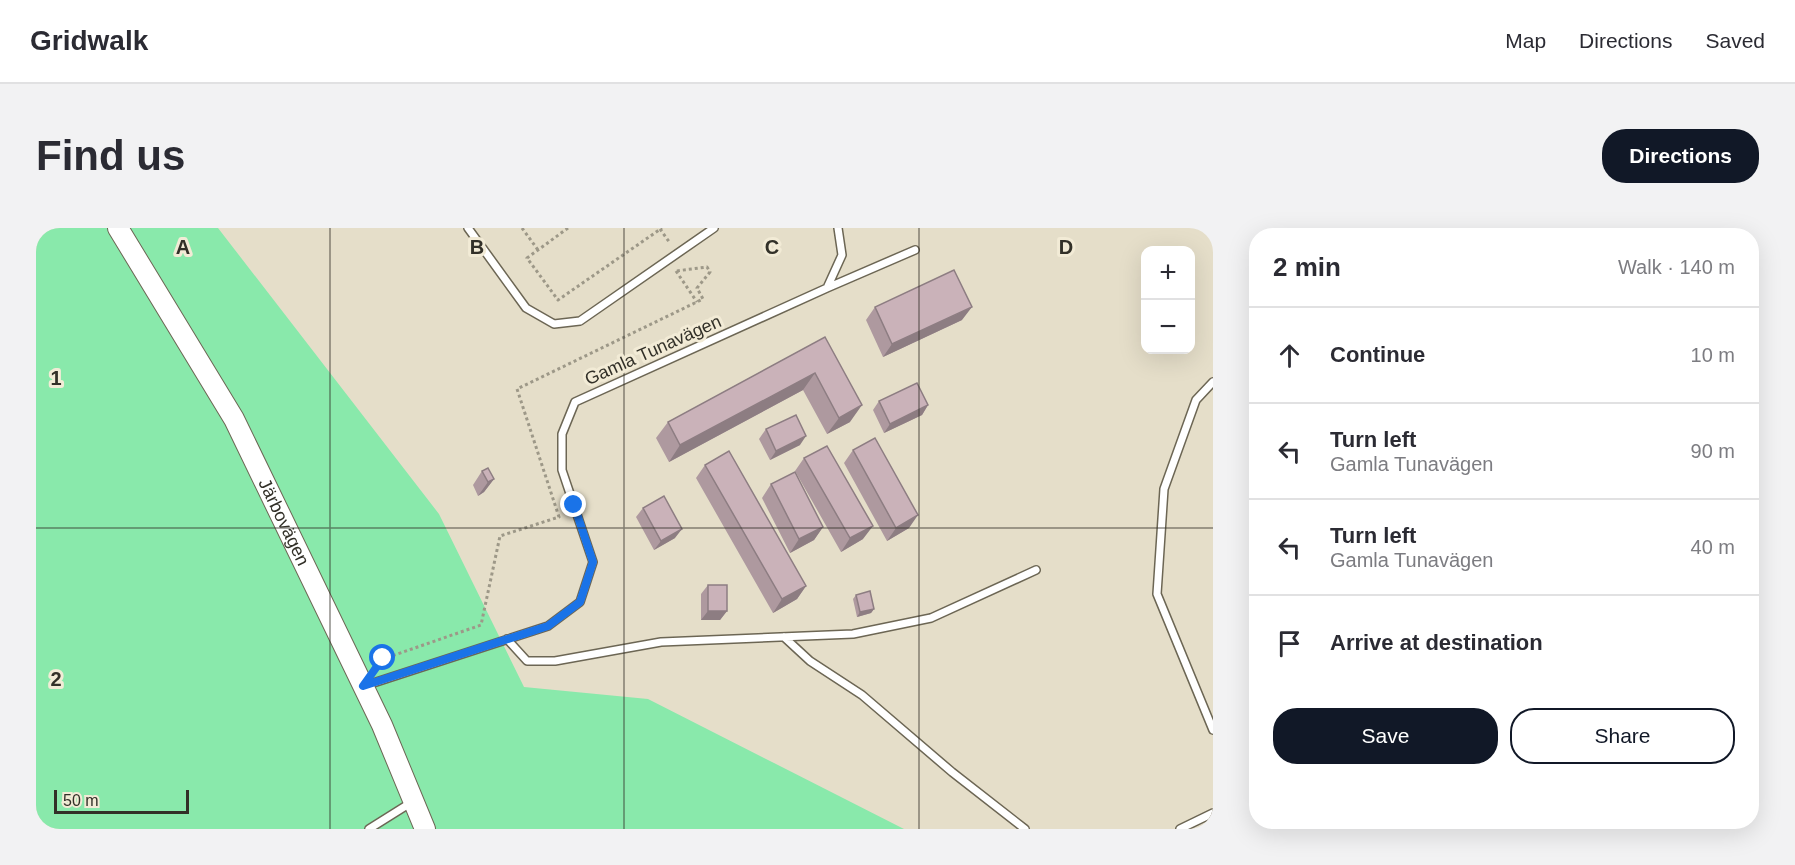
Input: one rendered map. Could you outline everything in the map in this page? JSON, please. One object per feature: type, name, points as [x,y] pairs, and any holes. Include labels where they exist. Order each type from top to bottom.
[{"type":"main road","name":"Järbovägen","points":[[118,228],[234,419],[363,686],[425,829]]},
{"type":"lane","points":[[468,228],[526,308],[554,324],[580,321],[714,228]]},
{"type":"lane","points":[[827,288],[842,255],[838,228]]},
{"type":"lane","name":"Gamla Tunavägen","points":[[363,686],[548,626],[580,602],[593,562],[562,470],[562,434],[575,402],[915,250]]},
{"type":"lane","points":[[1213,382],[1196,400],[1164,489],[1157,594],[1213,730]]},
{"type":"lane","points":[[507,639],[527,661],[555,662],[661,642],[853,634],[931,618],[1036,570]]},
{"type":"lane","points":[[784,637],[810,661],[862,695],[952,772],[1024,829]]},
{"type":"lane","points":[[369,829],[414,800]]},
{"type":"lane","points":[[1180,829],[1213,813]]},
{"type":"path","points":[[522,228],[538,250]]},
{"type":"path","points":[[568,228],[527,258],[558,300],[660,228],[671,245],[663,250],[697,302]]},
{"type":"path","points":[[676,271],[707,267],[710,273],[697,288],[703,299]]},
{"type":"path","points":[[363,686],[383,658],[481,625],[500,536],[559,517]]},
{"type":"green space","points":[[36,228],[218,228],[439,514],[524,687],[648,699],[904,829],[36,829]]},
{"type":"building","points":[[954,270],[972,307],[892,344],[875,307]]},
{"type":"building","points":[[825,337],[862,405],[839,418],[815,373],[680,445],[668,422]]},
{"type":"building","points":[[917,383],[928,405],[890,424],[879,401]]},
{"type":"building","points":[[796,415],[806,436],[776,451],[766,429]]},
{"type":"building","points":[[875,438],[918,515],[896,528],[853,450]]},
{"type":"building","points":[[827,446],[873,526],[850,538],[804,458]]},
{"type":"building","points":[[729,451],[806,586],[782,599],[705,465]]},
{"type":"building","points":[[488,468],[494,479],[488,482],[482,471]]},
{"type":"building","points":[[795,472],[823,527],[799,539],[771,484]]},
{"type":"building","points":[[664,496],[682,529],[661,541],[643,508]]},
{"type":"building","points":[[708,585],[727,585],[727,611],[708,611]]},
{"type":"building","points":[[870,591],[874,609],[860,612],[856,595]]},
{"type":"route","points":[[383,658],[363,686],[548,626],[580,602],[593,562],[574,505]]}]
